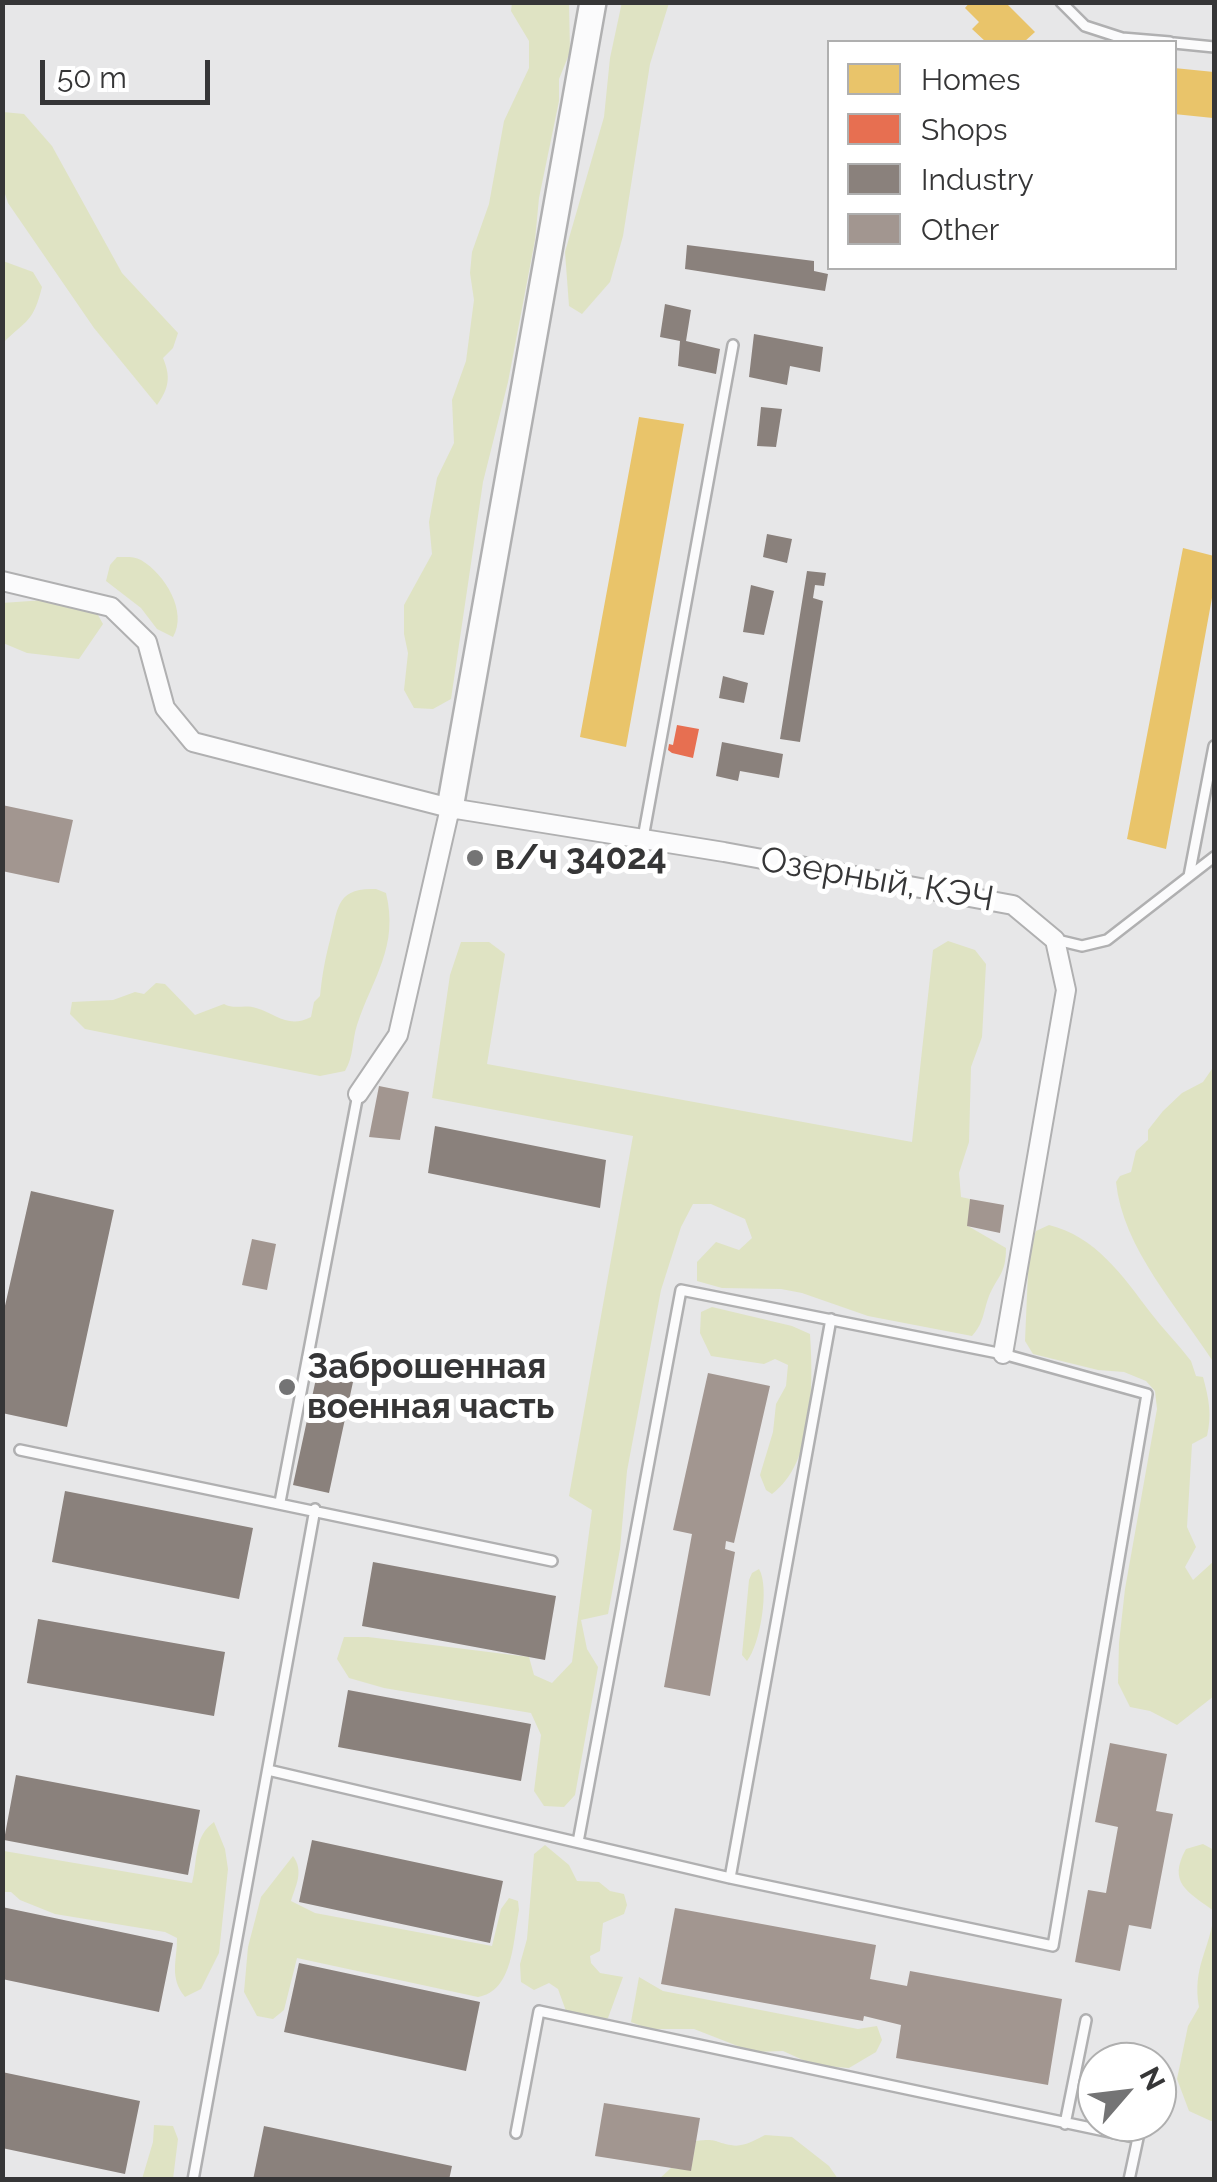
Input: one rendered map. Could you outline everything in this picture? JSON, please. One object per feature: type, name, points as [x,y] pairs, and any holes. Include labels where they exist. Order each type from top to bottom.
[{"type":"street","points":[[358,1094],[398,1035],[450,808],[593,2]]},
{"type":"street","name":"Озерный, КЭЧ","points":[[2,581],[112,607],[147,642],[165,708],[193,742],[450,808],[643,838],[1013,905],[1054,940]]},
{"type":"street","points":[[1003,1354],[1066,990],[1054,940]]},
{"type":"lane","points":[[1061,2],[1085,26],[1142,40]]},
{"type":"lane","points":[[1177,43],[1214,47]]},
{"type":"lane","points":[[643,838],[733,346]]},
{"type":"lane","points":[[1189,876],[1214,746]]},
{"type":"lane","points":[[1054,940],[1082,946],[1107,940],[1214,856]]},
{"type":"lane","points":[[280,1502],[358,1094]]},
{"type":"lane","points":[[268,1770],[730,1878],[1052,1946],[1147,1394],[1003,1354],[682,1290],[578,1842]]},
{"type":"lane","points":[[730,1878],[831,1320]]},
{"type":"lane","points":[[20,1450],[552,1561]]},
{"type":"lane","points":[[192,2180],[315,1509]]},
{"type":"lane","points":[[516,2132],[539,2011],[1138,2138],[1130,2180]]},
{"type":"lane","points":[[1065,2124],[1086,2020]]},
{"type":"green space","points":[[622,2],[669,3],[650,64],[623,236],[610,282],[582,314],[569,306],[565,252],[604,117],[610,58]]},
{"type":"green space","points":[[512,3],[569,3],[570,52],[559,79],[559,101],[539,198],[535,240],[508,382],[483,482],[451,699],[433,709],[414,708],[404,690],[408,653],[404,605],[432,554],[429,522],[437,478],[454,443],[452,400],[466,361],[474,300],[472,252],[489,204],[504,121],[529,68],[529,41],[511,11]]},
{"type":"green space","points":[[3,112],[24,114],[52,146],[122,273],[178,333],[173,348],[163,358],[168,382],[157,405],[94,328],[8,203],[3,188]]},
{"type":"green space","points":[[3,261],[33,272],[42,287],[32,314],[3,343]]},
{"type":"green space","points":[[117,557],[141,560],[166,584],[178,616],[173,637],[157,629],[141,608],[106,581],[110,565]]},
{"type":"green space","points":[[73,598],[98,615],[103,624],[79,659],[27,653],[3,643],[2,603]]},
{"type":"green space","points":[[376,889],[386,893],[387,946],[357,1025],[345,1071],[320,1076],[85,1029],[70,1014],[72,1002],[144,994],[156,983],[165,984],[195,1015],[224,1004],[256,1008],[289,1021],[311,1017],[314,1002],[320,996],[341,902],[353,892]]},
{"type":"green space","points":[[948,941],[975,950],[986,964],[982,1037],[971,1067],[969,1142],[959,1173],[961,1197],[970,1199],[968,1226],[1006,1248],[1006,1257],[981,1322],[972,1336],[868,1316],[802,1293],[722,1288],[697,1281],[697,1262],[716,1242],[739,1250],[752,1238],[745,1219],[711,1204],[693,1204],[681,1227],[661,1290],[627,1471],[620,1549],[608,1614],[581,1620],[587,1649],[598,1667],[575,1795],[564,1807],[544,1806],[534,1791],[541,1735],[531,1713],[384,1688],[349,1678],[337,1659],[344,1637],[368,1637],[529,1657],[534,1675],[552,1683],[572,1662],[592,1510],[569,1496],[633,1136],[432,1098],[450,975],[461,942],[489,942],[505,954],[487,1064],[912,1142],[933,950]]},
{"type":"green space","points":[[1214,1066],[1214,1363],[1141,1254],[1129,1231],[1116,1182],[1131,1172],[1136,1151],[1148,1140],[1148,1130],[1163,1111],[1182,1093],[1203,1082]]},
{"type":"green space","points":[[1049,1225],[1080,1238],[1107,1259],[1191,1361],[1196,1376],[1203,1377],[1209,1428],[1207,1436],[1192,1444],[1187,1527],[1196,1547],[1185,1567],[1193,1580],[1214,1561],[1214,1696],[1177,1725],[1150,1711],[1130,1707],[1118,1683],[1125,1589],[1157,1409],[1155,1391],[1146,1381],[1124,1372],[1098,1370],[1033,1354],[1025,1341],[1029,1249],[1036,1231]]},
{"type":"green space","points":[[712,1307],[810,1334],[811,1397],[804,1442],[786,1480],[772,1494],[760,1475],[773,1432],[776,1404],[786,1386],[788,1365],[775,1359],[764,1364],[711,1356],[700,1333],[701,1312]]},
{"type":"green space","points":[[759,1569],[764,1589],[762,1616],[747,1661],[742,1655],[749,1580]]},
{"type":"green space","points":[[214,1822],[228,1869],[219,1953],[201,1989],[185,1997],[175,1976],[177,1938],[165,1932],[55,1914],[20,1900],[11,1892],[3,1892],[4,1851],[192,1883],[199,1842]]},
{"type":"green space","points":[[1203,1844],[1214,1850],[1214,1911],[1189,1892],[1180,1879],[1186,1849]]},
{"type":"green space","points":[[545,1845],[569,1865],[577,1881],[599,1882],[610,1891],[624,1894],[624,1914],[603,1923],[600,1951],[590,1956],[600,1973],[623,1977],[608,2018],[590,2022],[566,2011],[558,1989],[549,1983],[534,1990],[521,1982],[534,1854]]},
{"type":"green space","points":[[293,1856],[299,1873],[291,1901],[315,1913],[492,1946],[501,1909],[509,1898],[518,1901],[513,1949],[499,1985],[478,1997],[297,1958],[284,2010],[273,2019],[257,2016],[244,1992],[248,1947],[261,1897]]},
{"type":"green space","points":[[1214,1913],[1214,2121],[1189,2111],[1177,2079],[1188,2026],[1199,2007],[1198,1981]]},
{"type":"green space","points":[[639,1977],[663,1991],[858,2029],[877,2026],[882,2040],[876,2052],[849,2068],[814,2065],[783,2051],[753,2052],[694,2029],[649,2029],[631,2022]]},
{"type":"green space","points":[[154,2125],[173,2126],[178,2139],[173,2179],[142,2179]]},
{"type":"green space","points":[[765,2135],[792,2137],[829,2166],[838,2179],[658,2180],[671,2168],[691,2170],[696,2141],[740,2145]]},
{"type":"building: Homes","points":[[970,2],[1005,2],[1035,32],[1026,40],[984,40],[972,29],[979,22],[965,8]]},
{"type":"building: Homes","points":[[1177,68],[1214,72],[1213,118],[1177,114]]},
{"type":"building: Homes","points":[[639,417],[684,424],[626,747],[580,737]]},
{"type":"building: Homes","points":[[1183,548],[1214,556],[1214,587],[1166,849],[1127,839]]},
{"type":"building: Shops","points":[[677,725],[699,729],[693,758],[668,750],[669,744],[673,745]]},
{"type":"building: Industry","points":[[687,245],[814,261],[814,271],[828,274],[825,291],[685,269]]},
{"type":"building: Industry","points":[[665,304],[691,310],[686,341],[720,349],[716,374],[678,366],[680,341],[660,337]]},
{"type":"building: Industry","points":[[754,334],[823,347],[820,372],[790,366],[787,385],[749,377]]},
{"type":"building: Industry","points":[[761,407],[782,409],[776,447],[757,446]]},
{"type":"building: Industry","points":[[767,534],[792,539],[787,563],[763,557]]},
{"type":"building: Industry","points":[[807,571],[826,573],[824,586],[815,585],[813,598],[823,601],[800,742],[780,739]]},
{"type":"building: Industry","points":[[751,585],[774,591],[764,635],[743,632]]},
{"type":"building: Industry","points":[[723,676],[748,683],[744,703],[719,698]]},
{"type":"building: Industry","points":[[722,742],[783,754],[779,778],[740,771],[738,781],[716,776]]},
{"type":"building: Industry","points":[[435,1126],[606,1160],[600,1208],[428,1173]]},
{"type":"building: Industry","points":[[31,1191],[114,1210],[67,1427],[2,1413],[2,1319]]},
{"type":"building: Industry","points":[[317,1374],[353,1382],[329,1493],[293,1485]]},
{"type":"building: Industry","points":[[65,1491],[253,1528],[239,1599],[52,1562]]},
{"type":"building: Industry","points":[[373,1562],[556,1596],[545,1660],[362,1626]]},
{"type":"building: Industry","points":[[38,1619],[225,1652],[214,1716],[27,1683]]},
{"type":"building: Industry","points":[[348,1690],[531,1724],[521,1781],[338,1747]]},
{"type":"building: Industry","points":[[16,1775],[200,1810],[188,1875],[4,1840]]},
{"type":"building: Industry","points":[[312,1840],[503,1881],[490,1943],[299,1902]]},
{"type":"building: Industry","points":[[2,1907],[173,1943],[159,2012],[2,1979]]},
{"type":"building: Industry","points":[[299,1963],[480,2002],[466,2071],[284,2032]]},
{"type":"building: Industry","points":[[2,2072],[140,2101],[125,2174],[2,2148]]},
{"type":"building: Industry","points":[[264,2126],[452,2166],[449,2180],[253,2180]]},
{"type":"building: Other","points":[[2,805],[73,820],[59,883],[2,871]]},
{"type":"building: Other","points":[[379,1086],[409,1092],[400,1140],[369,1137]]},
{"type":"building: Other","points":[[970,1199],[1004,1205],[1000,1233],[967,1226]]},
{"type":"building: Other","points":[[252,1239],[276,1244],[267,1290],[242,1285]]},
{"type":"building: Other","points":[[708,1373],[770,1386],[734,1543],[726,1541],[725,1549],[735,1552],[710,1696],[664,1687],[692,1534],[673,1530]]},
{"type":"building: Other","points":[[1110,1743],[1167,1754],[1156,1811],[1173,1814],[1151,1929],[1129,1925],[1120,1971],[1075,1962],[1088,1890],[1106,1893],[1118,1827],[1095,1822]]},
{"type":"building: Other","points":[[675,1908],[876,1945],[870,1979],[907,1986],[910,1971],[1062,1999],[1048,2085],[896,2058],[901,2025],[661,1984]]},
{"type":"building: Other","points":[[604,2103],[700,2118],[691,2171],[595,2156]]},
{"type":"place","name":"в/ч 34024","points":[[475,858]]},
{"type":"place","name":"Заброшенная военная часть","points":[[287,1387]]}]
